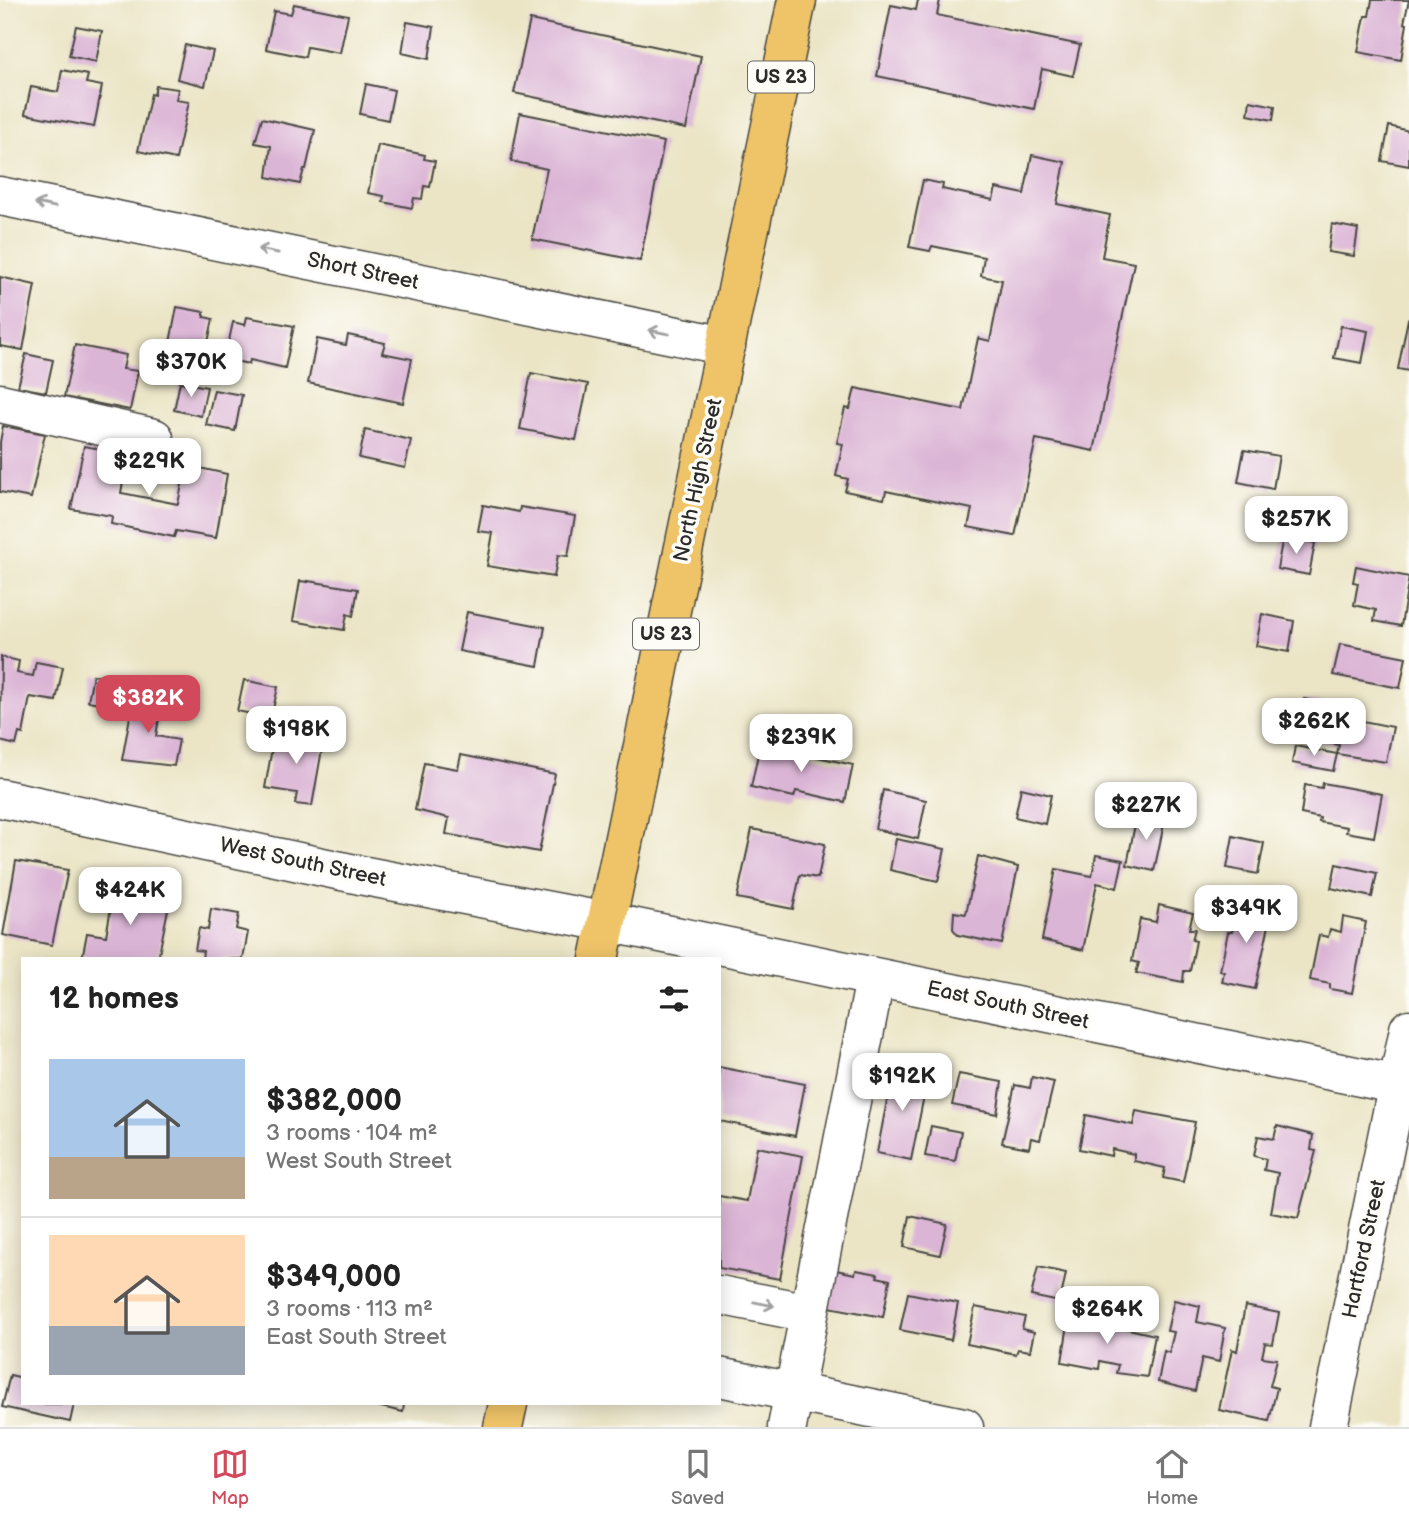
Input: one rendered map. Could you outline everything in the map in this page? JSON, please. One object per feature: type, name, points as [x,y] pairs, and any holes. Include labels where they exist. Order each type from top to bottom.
[{"type":"main road","name":"North High Street","points":[[599,957],[797,0]]},
{"type":"main road","points":[[503,1427],[508,1405]]},
{"type":"street","name":"Short Street","points":[[0,196],[726,346]]},
{"type":"street","points":[[0,403],[155,438]]},
{"type":"street","name":"West South Street","points":[[0,798],[360,874],[607,922]]},
{"type":"street","name":"East South Street","points":[[607,922],[1403,1086]]},
{"type":"street","points":[[790,1410],[875,979]]},
{"type":"street","name":"Hartford Street","points":[[1328,1427],[1403,1086],[1409,1029]]},
{"type":"street","points":[[721,1295],[809,1313]]},
{"type":"street","points":[[721,1378],[790,1410],[964,1427]]},
{"type":"building","points":[[918,0],[940,0],[937,15],[1080,45],[1073,76],[1042,69],[1034,109],[877,76],[891,5],[916,10]]},
{"type":"building","points":[[1372,0],[1409,0],[1401,60],[1358,52],[1365,16],[1369,16]]},
{"type":"building","points":[[294,4],[348,15],[340,53],[307,47],[305,57],[266,49],[274,11],[291,14]]},
{"type":"building","points":[[530,20],[701,56],[686,129],[514,93]]},
{"type":"building","points":[[407,22],[434,27],[429,59],[402,53]]},
{"type":"building","points":[[76,26],[102,31],[96,62],[69,56]]},
{"type":"building","points":[[185,45],[213,51],[205,86],[177,79]]},
{"type":"building","points":[[62,70],[88,75],[86,83],[102,86],[94,127],[25,114],[31,87],[58,92]]},
{"type":"building","points":[[366,84],[394,90],[388,120],[360,114]]},
{"type":"building","points":[[156,86],[178,89],[176,100],[189,102],[176,159],[138,151],[151,94],[154,95]]},
{"type":"building","points":[[1250,101],[1275,106],[1273,120],[1248,115]]},
{"type":"building","points":[[520,113],[664,142],[640,261],[532,239],[547,169],[511,161]]},
{"type":"building","points":[[262,118],[315,130],[300,184],[267,177],[271,146],[255,143]]},
{"type":"building","points":[[1389,126],[1409,131],[1409,166],[1382,161]]},
{"type":"building","points":[[378,145],[425,155],[424,159],[435,161],[430,187],[424,186],[422,199],[414,198],[412,208],[383,202],[384,196],[368,193]]},
{"type":"building","points":[[1032,155],[1065,162],[1057,204],[1110,215],[1102,257],[1134,263],[1094,451],[1036,439],[1015,536],[968,527],[972,509],[886,491],[884,499],[845,491],[848,479],[836,476],[843,444],[837,443],[845,408],[850,409],[855,388],[963,410],[978,338],[990,341],[1002,280],[981,276],[984,257],[932,246],[930,251],[909,247],[923,180],[943,184],[942,189],[993,200],[996,188],[1024,194]]},
{"type":"building","points":[[1332,224],[1358,229],[1354,256],[1328,252]]},
{"type":"building","points":[[0,277],[35,285],[23,350],[0,346]]},
{"type":"building","points":[[177,307],[204,312],[204,317],[213,319],[203,365],[167,358]]},
{"type":"building","points":[[247,317],[294,326],[285,368],[250,360],[249,364],[225,359],[233,322],[245,325]]},
{"type":"building","points":[[1409,320],[1409,371],[1398,369]]},
{"type":"building","points":[[1341,326],[1368,331],[1362,363],[1334,358]]},
{"type":"building","points":[[348,335],[385,343],[382,353],[412,359],[403,403],[308,383],[317,339],[346,345]]},
{"type":"building","points":[[75,345],[126,355],[123,369],[138,371],[130,410],[64,397]]},
{"type":"building","points":[[26,354],[53,360],[46,392],[18,387]]},
{"type":"building","points":[[531,373],[588,384],[576,440],[520,429]]},
{"type":"building","points":[[180,382],[207,387],[201,416],[174,410]]},
{"type":"building","points":[[214,390],[242,395],[235,431],[206,425]]},
{"type":"building","points":[[3,426],[45,434],[31,498],[0,492],[0,442]]},
{"type":"building","points":[[365,430],[411,440],[405,468],[359,458]]},
{"type":"building","points":[[84,446],[128,454],[121,493],[178,504],[186,465],[227,474],[216,538],[176,531],[174,537],[111,524],[112,516],[71,509]]},
{"type":"building","points":[[1244,450],[1279,456],[1273,489],[1238,482]]},
{"type":"building","points":[[483,505],[519,512],[520,507],[575,516],[568,556],[558,555],[554,577],[487,566],[493,533],[478,531]]},
{"type":"building","points":[[1283,537],[1315,543],[1309,575],[1277,569]]},
{"type":"building","points":[[1356,566],[1409,577],[1401,626],[1374,621],[1376,610],[1354,605],[1358,583],[1353,582]]},
{"type":"building","points":[[300,581],[358,589],[353,616],[347,614],[344,630],[293,621]]},
{"type":"building","points":[[467,612],[545,627],[538,666],[459,651]]},
{"type":"building","points":[[1262,614],[1294,621],[1289,652],[1256,646]]},
{"type":"building","points":[[1340,644],[1406,657],[1400,688],[1333,675]]},
{"type":"building","points":[[1,657],[19,661],[17,673],[33,676],[36,662],[63,667],[56,701],[30,697],[23,734],[19,733],[16,745],[0,741]]},
{"type":"building","points":[[93,675],[119,679],[115,706],[88,701]]},
{"type":"building","points":[[244,680],[278,687],[271,718],[237,711]]},
{"type":"building","points":[[134,695],[162,700],[156,736],[179,740],[174,766],[122,760]]},
{"type":"building","points":[[1304,699],[1350,708],[1348,718],[1393,727],[1386,762],[1337,754],[1339,745],[1314,740],[1315,733],[1298,730]]},
{"type":"building","points":[[291,733],[324,738],[312,806],[295,804],[297,793],[265,788],[274,737],[290,739]]},
{"type":"building","points":[[782,744],[805,749],[804,754],[853,765],[845,802],[796,791],[794,797],[751,787],[760,745],[780,750]]},
{"type":"building","points":[[1295,746],[1337,754],[1333,771],[1292,763]]},
{"type":"building","points":[[461,755],[555,774],[539,852],[446,834],[449,818],[415,810],[424,763],[458,769]]},
{"type":"building","points":[[1323,783],[1382,794],[1374,837],[1346,832],[1347,827],[1319,822],[1320,818],[1301,814],[1305,785],[1322,788]]},
{"type":"building","points":[[1021,788],[1051,795],[1045,824],[1015,817]]},
{"type":"building","points":[[883,790],[926,800],[918,839],[875,829]]},
{"type":"building","points":[[1137,814],[1165,819],[1154,871],[1127,865]]},
{"type":"building","points":[[752,829],[825,844],[818,878],[800,875],[793,909],[737,898]]},
{"type":"building","points":[[1233,836],[1264,843],[1258,874],[1227,868]]},
{"type":"building","points":[[896,839],[945,849],[938,881],[890,870]]},
{"type":"building","points":[[1096,855],[1123,860],[1117,888],[1097,883],[1083,950],[1042,940],[1056,869],[1092,876]]},
{"type":"building","points":[[978,856],[1018,867],[1002,944],[958,935],[953,929],[954,912],[966,914]]},
{"type":"building","points":[[16,861],[68,870],[52,945],[3,935]]},
{"type":"building","points":[[1336,864],[1377,873],[1372,897],[1331,888]]},
{"type":"building","points":[[127,884],[152,889],[149,900],[169,904],[158,957],[82,957],[87,933],[106,936],[115,885],[126,887]]},
{"type":"building","points":[[1239,900],[1273,907],[1255,989],[1222,982],[1224,972],[1220,971],[1228,932],[1232,932]]},
{"type":"building","points":[[1159,905],[1193,913],[1189,929],[1195,929],[1192,940],[1196,941],[1190,971],[1184,971],[1183,982],[1136,973],[1139,963],[1132,961],[1140,919],[1156,922]]},
{"type":"building","points":[[211,909],[239,914],[236,929],[248,932],[243,957],[202,957],[203,951],[195,950],[199,928],[208,930]]},
{"type":"building","points":[[1343,917],[1366,922],[1352,993],[1330,989],[1330,984],[1310,980],[1319,935],[1328,937],[1330,929],[1341,932]]},
{"type":"building","points":[[904,1064],[914,1065],[913,1072],[928,1076],[911,1160],[877,1153],[893,1069],[902,1071]]},
{"type":"building","points":[[721,1067],[805,1084],[795,1136],[721,1121]]},
{"type":"building","points":[[959,1074],[1002,1082],[997,1114],[952,1105]]},
{"type":"building","points":[[1032,1077],[1054,1082],[1040,1140],[1031,1138],[1029,1148],[1002,1143],[1015,1085],[1030,1088]]},
{"type":"building","points":[[1136,1111],[1195,1122],[1183,1182],[1163,1178],[1165,1168],[1134,1161],[1134,1154],[1112,1149],[1111,1156],[1079,1149],[1086,1115],[1133,1125]]},
{"type":"building","points":[[931,1126],[961,1132],[955,1161],[925,1156]]},
{"type":"building","points":[[1277,1126],[1313,1135],[1311,1150],[1316,1151],[1298,1218],[1271,1213],[1278,1173],[1264,1170],[1266,1159],[1254,1156],[1258,1136],[1274,1139]]},
{"type":"building","points":[[757,1147],[803,1156],[780,1279],[721,1268],[721,1196],[747,1201]]},
{"type":"building","points":[[910,1216],[947,1224],[940,1255],[904,1247]]},
{"type":"building","points":[[1038,1267],[1066,1273],[1060,1302],[1031,1296]]},
{"type":"building","points":[[836,1270],[855,1274],[856,1270],[878,1274],[877,1277],[890,1280],[883,1317],[829,1307]]},
{"type":"building","points":[[908,1293],[958,1303],[951,1340],[900,1330]]},
{"type":"building","points":[[1174,1300],[1200,1306],[1197,1322],[1225,1328],[1219,1362],[1202,1358],[1195,1391],[1158,1382],[1164,1351],[1169,1353],[1174,1332],[1167,1331]]},
{"type":"building","points":[[1245,1306],[1279,1313],[1273,1344],[1265,1343],[1262,1357],[1277,1359],[1270,1386],[1277,1388],[1269,1421],[1219,1410],[1232,1349],[1237,1351]]},
{"type":"building","points":[[975,1307],[1025,1317],[1022,1329],[1034,1332],[1030,1351],[1018,1349],[1016,1354],[967,1344]]},
{"type":"building","points":[[1070,1312],[1111,1321],[1110,1325],[1155,1335],[1147,1377],[1116,1373],[1118,1365],[1100,1361],[1099,1369],[1062,1362]]},
{"type":"building","points":[[10,1375],[21,1378],[21,1405],[74,1405],[70,1422],[2,1407]]},
{"type":"building","points":[[372,1405],[404,1405],[403,1412]]}]
